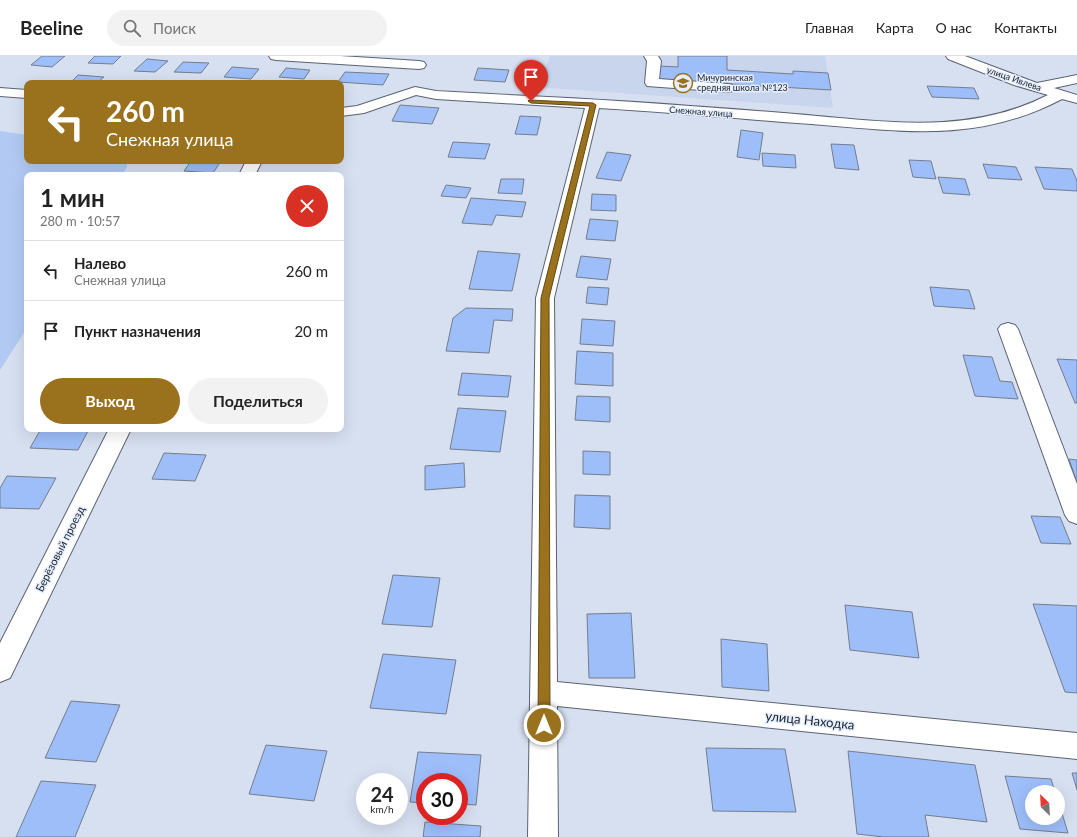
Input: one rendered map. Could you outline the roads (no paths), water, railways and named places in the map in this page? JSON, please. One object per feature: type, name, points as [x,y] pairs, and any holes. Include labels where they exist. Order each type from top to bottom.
[{"type":"street","points":[[276,56],[421,60],[412,81],[412,86],[415,91]]},
{"type":"street","points":[[651,56],[654,61],[652,83],[728,88]]},
{"type":"street","name":"улица Ивлева","points":[[953,56],[1019,82],[1077,100]]},
{"type":"street","points":[[1037,87],[1077,79]]},
{"type":"street","points":[[699,111],[700,86]]},
{"type":"street","name":"Снежная улица","points":[[344,112],[359,110],[415,91],[436,95],[699,111],[897,126],[945,126],[984,122],[1010,117],[1041,106],[1059,95]]},
{"type":"street","points":[[0,92],[24,94]]},
{"type":"street","points":[[543,837],[545,298],[593,105]]},
{"type":"street","points":[[1008,329],[1077,515]]},
{"type":"street","name":"Берёзовый проезд","points":[[0,670],[119,432]]},
{"type":"street","name":"улица Находка","points":[[544,693],[1077,746]]},
{"type":"place","name":"Мичуринская средняя школа №123","points":[[683,83]]}]
